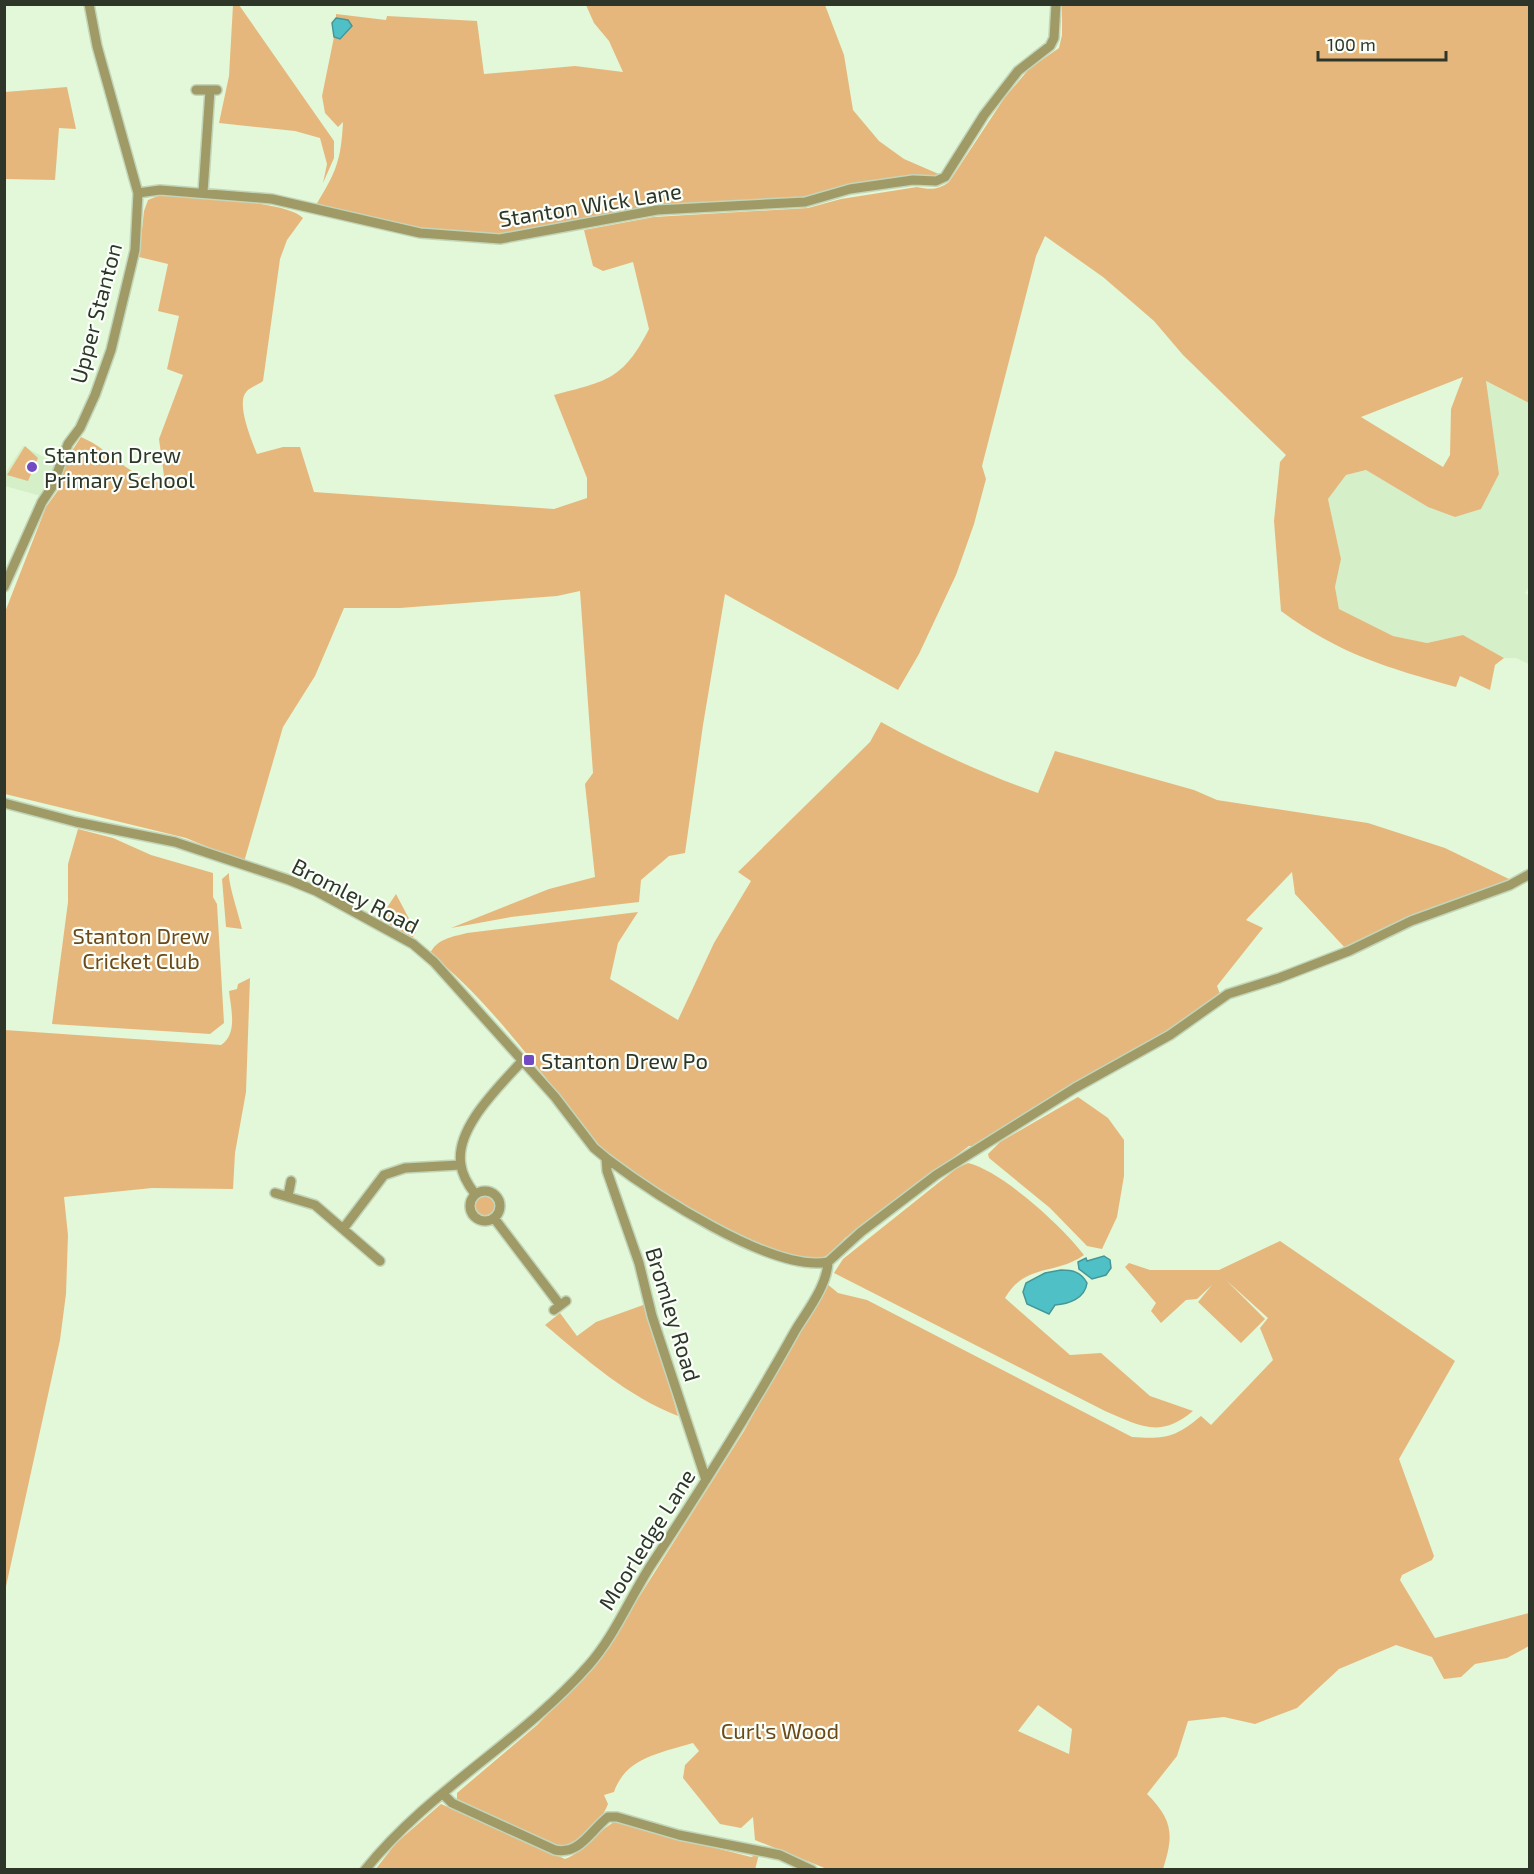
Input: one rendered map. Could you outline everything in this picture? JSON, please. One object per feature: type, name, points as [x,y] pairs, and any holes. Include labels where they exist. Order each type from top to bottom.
[{"type":"street","points":[[90,7],[100,4]]},
{"type":"street","name":"Stanton Wick Lane","points":[[138,193],[160,190],[272,199],[420,233],[500,239],[657,210],[805,202],[850,189],[913,180],[936,181],[945,177],[984,115],[1018,71],[1050,46],[1054,38],[1056,4]]},
{"type":"street","name":"Upper Stanton","points":[[4,587],[42,502],[52,487],[68,444],[80,428],[111,350],[135,250],[138,193],[97,46],[90,7]]},
{"type":"street","points":[[196,90],[213,90],[203,192]]},
{"type":"street","name":"Bromley Road","points":[[4,803],[76,822],[175,842],[316,891],[421,950],[522,1060],[594,1148],[606,1158],[720,1232],[788,1257],[819,1264],[828,1262]]},
{"type":"street","points":[[828,1262],[861,1232],[936,1175],[1075,1088],[1170,1035],[1228,994],[1279,978],[1349,951],[1411,921],[1510,885],[1530,874]]},
{"type":"street","points":[[475,1194],[460,1165],[465,1139],[476,1115],[522,1060]]},
{"type":"street","name":"Bromley Road","points":[[606,1158],[607,1171],[639,1263],[652,1316],[706,1480]]},
{"type":"street","points":[[343,1229],[384,1175],[405,1168],[460,1165]]},
{"type":"street","points":[[288,1196],[291,1181]]},
{"type":"street","points":[[485,1191],[495,1195],[500,1209],[494,1218],[483,1221],[472,1214],[470,1203],[475,1194],[485,1191]]},
{"type":"street","points":[[275,1192],[315,1205],[380,1261]]},
{"type":"street","points":[[494,1218],[560,1305]]},
{"type":"street","name":"Moorledge Lane","points":[[365,1869],[401,1828],[494,1754],[590,1664],[757,1401],[828,1272],[828,1262]]},
{"type":"street","points":[[443,1794],[452,1803],[555,1850],[565,1852],[575,1848],[608,1817],[617,1817],[679,1834],[780,1855],[812,1869]]},
{"type":"shaded area","points":[[1485,381],[1529,403],[1530,585],[1525,593],[1529,596],[1529,664],[1516,658],[1504,658],[1463,635],[1427,643],[1393,636],[1339,609],[1335,587],[1341,559],[1328,499],[1346,475],[1366,470],[1428,507],[1499,474]]},
{"type":"shaded area","name":"Stanton Drew Primary School","points":[[23,446],[55,463],[49,486],[41,496],[5,486],[6,472]]},
{"type":"green space","points":[[233,5],[239,5],[334,141],[334,158],[323,183],[327,164],[320,138],[295,131],[219,123],[229,76]]},
{"type":"green space","points":[[586,5],[825,5],[844,55],[853,110],[879,141],[904,159],[941,175],[800,199],[654,206],[497,235],[421,229],[316,205],[336,166],[342,135],[343,122],[338,127],[325,113],[322,96],[334,37],[340,39],[348,20],[336,18],[336,14],[386,20],[387,16],[477,21],[484,74],[575,66],[623,72],[609,41],[594,23]]},
{"type":"green space","points":[[1062,5],[1529,5],[1529,403],[1486,381],[1499,474],[1481,509],[1455,517],[1428,507],[1366,470],[1346,475],[1328,499],[1341,559],[1335,587],[1339,609],[1393,636],[1427,643],[1463,635],[1504,658],[1495,665],[1490,690],[1460,676],[1456,687],[1386,666],[1323,638],[1281,611],[1274,521],[1280,462],[1286,455],[1183,355],[1154,321],[1103,277],[1045,236],[1036,256],[982,466],[986,479],[974,524],[956,575],[919,654],[898,690],[725,594],[685,853],[669,856],[641,880],[639,902],[511,917],[451,928],[549,889],[595,877],[585,784],[593,773],[580,591],[557,596],[400,608],[344,608],[315,676],[283,727],[244,862],[186,838],[5,794],[5,612],[46,507],[59,489],[66,460],[81,437],[102,449],[131,471],[153,481],[165,483],[159,439],[183,375],[167,369],[179,316],[158,311],[168,264],[139,257],[144,211],[148,200],[160,195],[236,201],[278,207],[303,218],[287,240],[280,259],[263,381],[247,391],[244,396],[243,404],[248,431],[257,454],[283,447],[300,447],[314,492],[554,509],[587,498],[587,478],[554,395],[588,386],[612,376],[631,359],[649,329],[633,262],[603,271],[593,266],[584,230],[654,217],[808,208],[841,199],[917,187],[930,189],[941,187],[949,182],[1005,97],[1030,68],[1059,48],[1062,35]],"holes":[[[1463,377],[1451,409],[1450,455],[1443,467],[1361,417]]]},
{"type":"green space","points":[[67,87],[76,129],[59,128],[55,180],[5,179],[5,92]]},
{"type":"green space","points":[[25,446],[38,458],[28,481],[7,475]]},
{"type":"green space","points":[[881,722],[958,761],[1038,793],[1055,751],[1194,790],[1217,800],[1368,823],[1445,848],[1509,879],[1480,894],[1429,909],[1346,949],[1295,894],[1292,872],[1246,920],[1263,928],[1217,986],[1220,994],[1165,1032],[976,1146],[969,1146],[845,1238],[825,1256],[817,1259],[797,1256],[769,1247],[704,1216],[671,1198],[616,1162],[588,1135],[513,1037],[463,983],[430,954],[440,942],[467,933],[638,912],[618,943],[610,979],[678,1020],[714,943],[751,881],[738,872],[870,742]]},
{"type":"green space","name":"Stanton Drew Cricket Club","points":[[78,829],[113,838],[151,855],[213,873],[224,1023],[210,1034],[52,1024],[68,902],[68,864]]},
{"type":"green space","points":[[229,873],[242,929],[226,927],[222,879]]},
{"type":"green space","points":[[396,894],[416,932],[411,940],[378,921]]},
{"type":"green space","points":[[250,978],[246,1092],[235,1153],[233,1189],[152,1188],[64,1197],[68,1235],[66,1294],[60,1340],[5,1591],[5,1030],[221,1045],[232,1028],[229,991],[237,989],[238,984]]},
{"type":"green space","points":[[1078,1097],[1108,1118],[1124,1140],[1124,1176],[1117,1217],[1102,1249],[1087,1246],[1050,1208],[989,1158],[988,1154],[1000,1142]]},
{"type":"green space","points":[[968,1163],[982,1168],[1014,1188],[1062,1230],[1084,1255],[1074,1261],[1022,1279],[1005,1298],[1070,1355],[1101,1353],[1150,1396],[1193,1411],[1181,1420],[1160,1427],[1150,1427],[1129,1421],[1105,1411],[834,1273],[843,1259],[957,1168]]},
{"type":"green space","points":[[485,1195],[493,1198],[496,1206],[493,1214],[485,1217],[477,1214],[474,1206],[477,1198]]},
{"type":"green space","name":"Curl's Wood","points":[[1280,1241],[1455,1361],[1399,1459],[1434,1556],[1432,1560],[1402,1575],[1400,1580],[1435,1638],[1529,1613],[1529,1646],[1507,1658],[1475,1664],[1461,1677],[1444,1679],[1432,1657],[1396,1645],[1339,1669],[1297,1708],[1255,1724],[1224,1717],[1188,1721],[1177,1756],[1147,1794],[1162,1812],[1169,1828],[1169,1847],[1163,1869],[827,1869],[755,1840],[753,1817],[741,1828],[720,1824],[683,1778],[685,1765],[699,1751],[693,1743],[646,1758],[627,1771],[614,1792],[604,1795],[608,1804],[595,1826],[582,1838],[560,1848],[457,1799],[457,1793],[537,1725],[596,1665],[744,1431],[826,1283],[838,1293],[867,1300],[1132,1437],[1153,1438],[1176,1433],[1201,1416],[1211,1425],[1273,1360],[1260,1328],[1268,1318],[1226,1280],[1265,1319],[1241,1343],[1198,1302],[1212,1285],[1197,1299],[1186,1300],[1161,1323],[1151,1311],[1156,1303],[1125,1267],[1129,1263],[1150,1270],[1219,1270]],"holes":[[[1038,1705],[1072,1729],[1069,1754],[1018,1731]]]},
{"type":"green space","points":[[646,1304],[678,1416],[659,1408],[625,1388],[545,1325],[560,1313],[577,1336],[596,1322]]},
{"type":"green space","points":[[441,1804],[565,1859],[579,1851],[614,1822],[751,1857],[759,1854],[755,1870],[375,1870],[396,1843]]},
{"type":"water","points":[[336,18],[348,20],[352,26],[340,39],[334,37],[332,23]]},
{"type":"water","points":[[1104,1256],[1110,1260],[1111,1268],[1106,1275],[1092,1279],[1079,1269],[1078,1262],[1086,1258],[1087,1261]]},
{"type":"water","points":[[1061,1270],[1076,1272],[1085,1279],[1086,1288],[1079,1297],[1070,1302],[1055,1305],[1049,1314],[1027,1304],[1023,1292],[1026,1283],[1045,1273]]},
{"type":"place","name":"Stanton Drew Primary School","points":[[32,467]]},
{"type":"place","name":"Stanton Drew Po","points":[[529,1060]]}]
